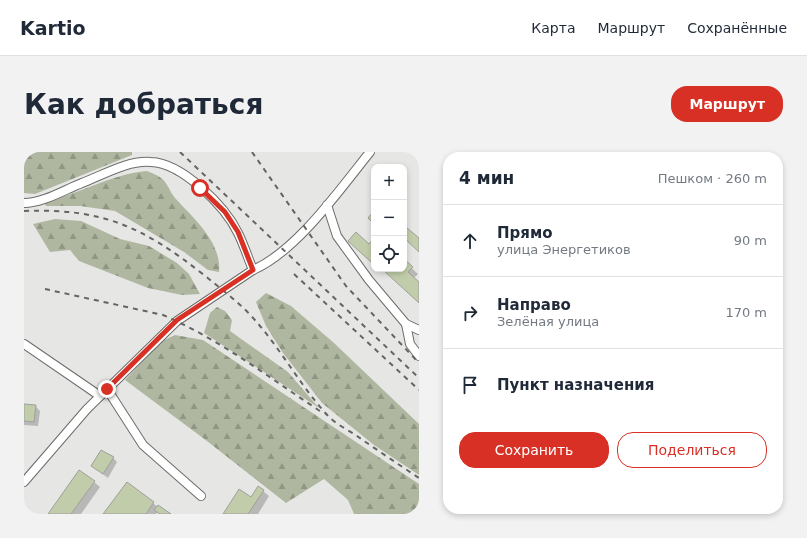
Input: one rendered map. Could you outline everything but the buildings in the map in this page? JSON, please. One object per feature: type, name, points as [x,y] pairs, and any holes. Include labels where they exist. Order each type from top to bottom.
[{"type":"street","points":[[24,482],[100,396],[177,320],[253,270],[266,264],[288,248],[327,205],[370,152]]},
{"type":"street","points":[[24,203],[41,199],[130,165],[150,161],[168,165],[183,173],[225,212],[238,232],[253,270]]},
{"type":"street","points":[[327,205],[337,236],[369,280],[406,324],[419,330]]},
{"type":"street","points":[[406,324],[410,344],[419,356]]},
{"type":"street","points":[[24,345],[100,396]]},
{"type":"street","points":[[107,389],[143,445],[201,496]]},
{"type":"green space","points":[[24,152],[132,152],[132,155],[35,194],[24,193]]},
{"type":"green space","points":[[147,171],[163,180],[175,198],[205,231],[216,251],[219,261],[219,272],[208,270],[184,252],[115,211],[80,206],[46,206],[44,202],[121,176]]},
{"type":"green space","points":[[55,219],[81,221],[120,239],[149,246],[177,263],[189,274],[200,294],[182,295],[148,288],[79,261],[70,250],[50,252],[33,224]]},
{"type":"green space","points":[[266,293],[291,306],[334,343],[419,424],[419,475],[374,445],[322,403],[283,353],[266,326],[256,302]]},
{"type":"green space","points":[[217,307],[225,311],[232,320],[230,331],[288,372],[319,408],[204,333],[210,313]]},
{"type":"green space","points":[[175,335],[203,340],[419,484],[419,514],[354,514],[348,500],[324,479],[286,503],[207,441],[125,380],[162,341]]},
{"type":"railway","points":[[180,152],[419,378]]},
{"type":"railway","points":[[252,152],[346,286],[419,363]]},
{"type":"railway","points":[[24,211],[52,211],[100,217],[141,233],[182,258],[230,296],[254,319],[309,393],[329,417],[419,478]]},
{"type":"railway","points":[[294,274],[419,390]]},
{"type":"railway","points":[[45,289],[163,315],[225,348],[323,413]]},
{"type":"route","points":[[107,389],[177,320],[253,270],[238,232],[225,212],[200,188]]}]
